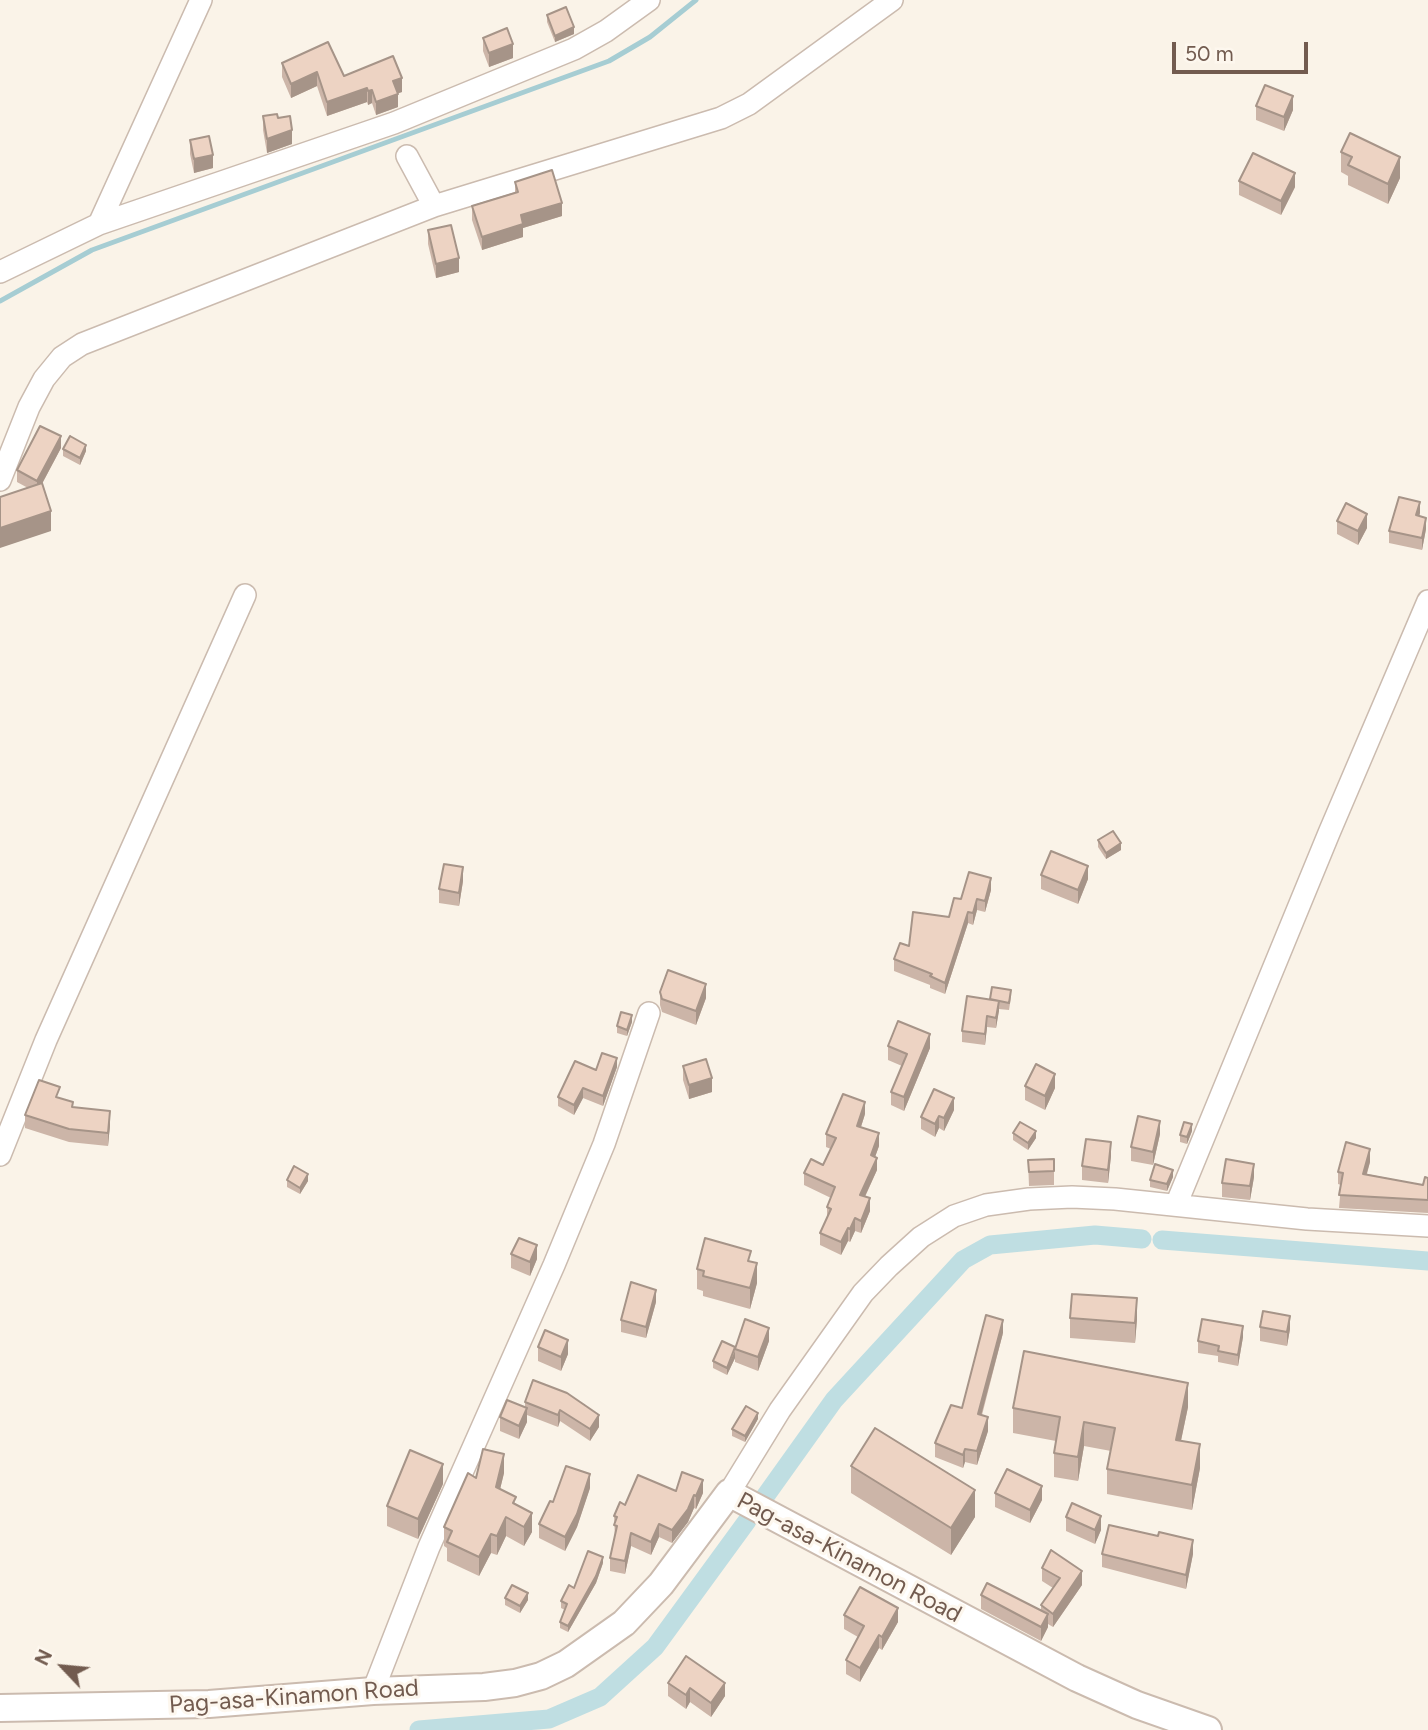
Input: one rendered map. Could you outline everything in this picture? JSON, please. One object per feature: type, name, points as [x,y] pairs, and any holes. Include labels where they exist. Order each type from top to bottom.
[{"type":"street","points":[[99,224],[201,0]]},
{"type":"street","points":[[0,272],[99,224],[395,127],[574,49],[606,32],[649,0]]},
{"type":"street","points":[[0,480],[29,407],[44,379],[62,357],[82,344],[434,206],[721,118],[749,104],[892,0]]},
{"type":"street","points":[[407,156],[434,206]]},
{"type":"street","points":[[0,1154],[46,1040],[245,595]]},
{"type":"street","points":[[1176,1205],[1428,601]]},
{"type":"street","points":[[373,1691],[429,1547],[554,1265],[604,1144],[649,1013]]},
{"type":"street","points":[[729,1493],[780,1410],[863,1293],[921,1237],[954,1216],[986,1205],[1072,1197],[1307,1219],[1428,1226]]},
{"type":"street","name":"Pag-asa-Kinamon Road","points":[[0,1708],[209,1704],[373,1691],[484,1687],[541,1676],[566,1664],[624,1623],[652,1594],[729,1493],[1077,1678],[1136,1705],[1208,1730]]},
{"type":"building","points":[[566,7],[574,27],[555,36],[547,15]]},
{"type":"building","points":[[507,28],[513,44],[489,53],[483,38]]},
{"type":"building","points":[[328,42],[344,76],[393,56],[402,78],[393,81],[398,94],[376,102],[372,90],[368,91],[367,88],[327,102],[317,72],[291,84],[282,63]]},
{"type":"building","points":[[1265,85],[1293,96],[1284,117],[1256,106]]},
{"type":"building","points":[[277,114],[278,118],[290,116],[292,130],[267,139],[263,116]]},
{"type":"building","points":[[1350,133],[1400,157],[1388,184],[1348,165],[1352,157],[1341,152]]},
{"type":"building","points":[[209,136],[213,155],[194,159],[190,140]]},
{"type":"building","points":[[1253,153],[1295,173],[1281,201],[1239,181]]},
{"type":"building","points":[[552,170],[562,203],[521,215],[523,224],[482,237],[472,206],[518,192],[515,182]]},
{"type":"building","points":[[451,225],[459,258],[436,264],[428,230]]},
{"type":"building","points":[[40,426],[61,436],[37,481],[17,470]]},
{"type":"building","points":[[70,436],[86,445],[80,458],[63,449]]},
{"type":"building","points":[[42,483],[51,511],[0,528],[0,497]]},
{"type":"building","points":[[1399,497],[1420,502],[1416,515],[1426,518],[1422,538],[1389,531]]},
{"type":"building","points":[[1346,503],[1367,514],[1358,531],[1337,521]]},
{"type":"building","points":[[1113,831],[1121,843],[1106,853],[1098,840]]},
{"type":"building","points":[[1051,851],[1088,866],[1078,890],[1041,875]]},
{"type":"building","points":[[444,864],[463,867],[459,893],[439,889]]},
{"type":"building","points":[[969,872],[991,878],[985,901],[977,899],[973,913],[968,912],[945,983],[930,976],[932,974],[894,959],[900,943],[909,946],[913,912],[949,917],[954,898],[961,899]]},
{"type":"building","points":[[668,970],[706,984],[696,1011],[662,999],[660,992]]},
{"type":"building","points":[[992,987],[1011,990],[1009,1003],[990,999]]},
{"type":"building","points":[[967,996],[999,1001],[996,1018],[987,1016],[985,1034],[962,1031]]},
{"type":"building","points":[[621,1012],[632,1015],[627,1030],[617,1026]]},
{"type":"building","points":[[898,1021],[930,1034],[904,1097],[891,1092],[907,1054],[888,1046]]},
{"type":"building","points":[[602,1053],[617,1058],[603,1096],[583,1088],[574,1105],[558,1097],[575,1061],[596,1070]]},
{"type":"building","points":[[706,1059],[712,1078],[689,1085],[683,1066]]},
{"type":"building","points":[[1036,1064],[1055,1074],[1045,1096],[1025,1086]]},
{"type":"building","points":[[39,1080],[60,1087],[56,1097],[73,1102],[72,1107],[110,1111],[108,1133],[69,1129],[25,1115]]},
{"type":"building","points":[[934,1089],[954,1098],[944,1118],[939,1116],[935,1124],[921,1117]]},
{"type":"building","points":[[843,1094],[865,1102],[857,1126],[879,1133],[871,1155],[877,1158],[860,1195],[870,1198],[861,1221],[855,1218],[841,1242],[820,1233],[831,1209],[827,1207],[835,1187],[804,1173],[811,1159],[823,1165],[836,1138],[826,1134]]},
{"type":"building","points":[[1138,1116],[1160,1121],[1153,1152],[1131,1147]]},
{"type":"building","points":[[1020,1122],[1036,1131],[1028,1143],[1013,1133]]},
{"type":"building","points":[[1184,1122],[1192,1124],[1187,1137],[1180,1135]]},
{"type":"building","points":[[1086,1139],[1111,1142],[1108,1170],[1082,1166]]},
{"type":"building","points":[[1346,1142],[1370,1149],[1363,1174],[1423,1185],[1425,1177],[1428,1178],[1428,1200],[1339,1195],[1343,1173],[1338,1172]]},
{"type":"building","points":[[1054,1159],[1054,1171],[1029,1172],[1028,1160]]},
{"type":"building","points":[[1226,1159],[1254,1164],[1250,1186],[1222,1183]]},
{"type":"building","points":[[1155,1164],[1173,1170],[1167,1184],[1150,1180]]},
{"type":"building","points":[[294,1166],[308,1174],[300,1188],[287,1180]]},
{"type":"building","points":[[519,1238],[537,1245],[530,1262],[511,1254]]},
{"type":"building","points":[[705,1238],[751,1251],[748,1261],[757,1263],[750,1288],[703,1276],[704,1271],[697,1269]]},
{"type":"building","points":[[631,1282],[656,1290],[646,1327],[621,1320]]},
{"type":"building","points":[[1072,1294],[1137,1298],[1135,1323],[1070,1318]]},
{"type":"building","points":[[1263,1311],[1290,1316],[1287,1332],[1260,1327]]},
{"type":"building","points":[[986,1315],[1003,1320],[978,1414],[988,1417],[977,1451],[965,1449],[963,1455],[935,1443],[951,1405],[962,1408]]},
{"type":"building","points":[[745,1319],[769,1328],[758,1357],[735,1349]]},
{"type":"building","points":[[1202,1319],[1243,1326],[1238,1355],[1218,1351],[1219,1346],[1198,1341]]},
{"type":"building","points":[[545,1330],[568,1340],[561,1357],[538,1347]]},
{"type":"building","points":[[722,1341],[735,1347],[727,1368],[713,1361]]},
{"type":"building","points":[[1024,1351],[1188,1383],[1176,1440],[1200,1444],[1192,1485],[1107,1469],[1115,1428],[1084,1422],[1078,1457],[1054,1453],[1060,1417],[1013,1408]]},
{"type":"building","points":[[533,1380],[567,1393],[599,1415],[590,1429],[560,1410],[558,1415],[525,1402]]},
{"type":"building","points":[[507,1400],[527,1408],[519,1426],[500,1417]]},
{"type":"building","points":[[746,1406],[758,1413],[745,1436],[732,1429]]},
{"type":"building","points":[[875,1428],[975,1490],[951,1528],[851,1466]]},
{"type":"building","points":[[483,1449],[504,1454],[496,1487],[516,1497],[513,1503],[532,1513],[524,1527],[506,1517],[497,1536],[491,1534],[479,1557],[447,1542],[452,1531],[444,1527],[468,1473],[476,1478]]},
{"type":"building","points":[[410,1450],[443,1464],[418,1519],[387,1506]]},
{"type":"building","points":[[566,1466],[590,1474],[577,1514],[565,1537],[539,1524],[550,1501],[553,1502]]},
{"type":"building","points":[[1007,1469],[1042,1486],[1030,1510],[995,1493]]},
{"type":"building","points":[[682,1472],[703,1480],[688,1509],[672,1530],[659,1524],[651,1542],[631,1533],[625,1561],[610,1558],[617,1526],[614,1525],[617,1517],[614,1516],[620,1502],[625,1505],[638,1475],[676,1491]]},
{"type":"building","points":[[1072,1503],[1101,1516],[1095,1530],[1066,1517]]},
{"type":"building","points":[[1109,1525],[1158,1536],[1159,1532],[1193,1540],[1186,1575],[1102,1554]]},
{"type":"building","points":[[1051,1550],[1082,1571],[1053,1614],[1041,1605],[1060,1578],[1042,1568]]},
{"type":"building","points":[[588,1551],[603,1557],[596,1576],[568,1626],[560,1622],[567,1604],[561,1601],[569,1585],[574,1588]]},
{"type":"building","points":[[987,1583],[1048,1614],[1041,1627],[981,1595]]},
{"type":"building","points":[[512,1585],[528,1593],[520,1606],[505,1598]]},
{"type":"building","points":[[860,1587],[898,1608],[860,1668],[846,1660],[864,1626],[844,1615]]},
{"type":"building","points":[[686,1656],[725,1683],[711,1703],[690,1688],[686,1695],[668,1683]]},
{"type":"waterway","points":[[0,301],[92,250],[609,61],[650,37],[696,0]]},
{"type":"waterway","points":[[764,1498],[834,1400],[963,1260],[990,1245],[1095,1235],[1142,1239]]},
{"type":"waterway","points":[[1162,1240],[1428,1261]]},
{"type":"waterway","points":[[419,1730],[549,1719],[600,1697],[655,1647],[747,1521]]}]
